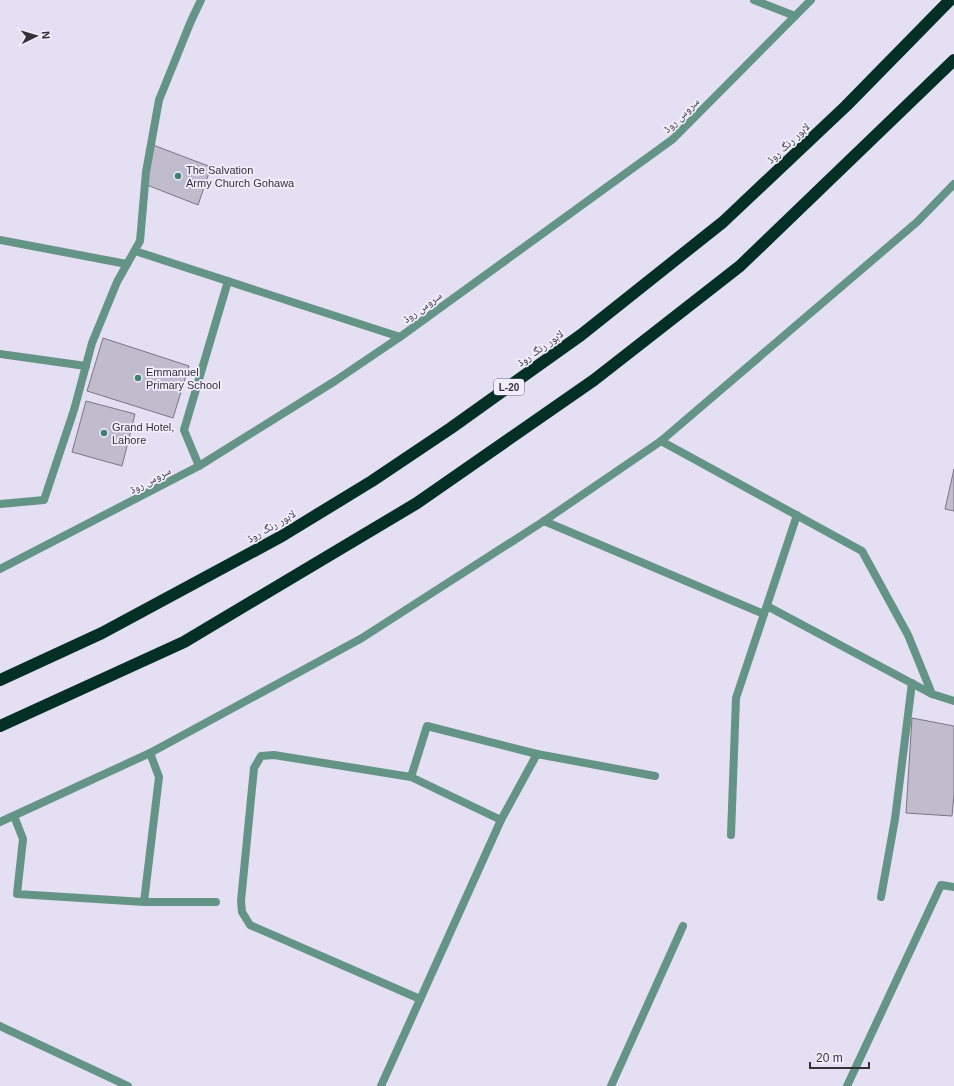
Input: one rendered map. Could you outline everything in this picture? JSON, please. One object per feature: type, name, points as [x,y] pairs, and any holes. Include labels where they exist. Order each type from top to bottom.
[{"type":"highway","name":"لاہور رنگ روڈ","points":[[0,680],[102,633],[282,536],[372,481],[457,424],[581,335],[723,222],[846,106],[950,0]]},
{"type":"highway","points":[[0,726],[184,642],[417,503],[594,380],[740,266],[954,60]]},
{"type":"street","points":[[0,504],[44,500],[74,410],[92,343],[117,282],[140,241],[146,172],[159,100],[201,0]]},
{"type":"street","points":[[754,0],[795,16]]},
{"type":"street","name":"سروس روڈ","points":[[0,569],[199,466],[335,381],[400,337],[673,139],[811,0]]},
{"type":"street","points":[[0,822],[150,754],[362,638],[544,521],[661,441],[918,222],[954,184]]},
{"type":"street","points":[[0,240],[128,264]]},
{"type":"street","points":[[135,251],[400,337]]},
{"type":"street","points":[[199,466],[184,430],[228,281]]},
{"type":"street","points":[[0,354],[86,366]]},
{"type":"street","points":[[661,441],[862,551],[908,635],[932,694]]},
{"type":"street","points":[[731,835],[736,698],[797,515]]},
{"type":"street","points":[[544,521],[765,610],[932,694],[954,701]]},
{"type":"street","points":[[881,897],[895,819],[912,683]]},
{"type":"street","points":[[411,777],[427,726],[536,754],[655,776]]},
{"type":"street","points":[[144,902],[159,778],[150,754]]},
{"type":"street","points":[[381,1086],[501,820],[536,754]]},
{"type":"street","points":[[420,999],[250,925],[242,912],[241,901],[254,768],[261,756],[274,755],[411,777],[501,820]]},
{"type":"street","points":[[14,816],[24,838],[17,894],[144,902],[216,902]]},
{"type":"street","points":[[857,1086],[848,1084],[941,885],[954,887]]},
{"type":"street","points":[[611,1086],[682,926]]},
{"type":"street","points":[[0,1026],[128,1086]]},
{"type":"building","name":"The Salvation Army Church Gohawa","points":[[153,145],[211,167],[198,205],[147,185]]},
{"type":"building","name":"Emmanuel Primary School","points":[[103,338],[189,366],[173,418],[87,391]]},
{"type":"building","name":"Grand Hotel, Lahore","points":[[86,401],[135,414],[122,466],[72,452]]},
{"type":"building","points":[[954,469],[954,511],[945,509]]},
{"type":"building","points":[[912,718],[954,726],[954,794],[952,816],[906,813]]},
{"type":"place","name":"The Salvation Army Church Gohawa","points":[[178,176]]},
{"type":"place","name":"Emmanuel Primary School","points":[[138,378]]},
{"type":"place","name":"Grand Hotel, Lahore","points":[[104,433]]}]
